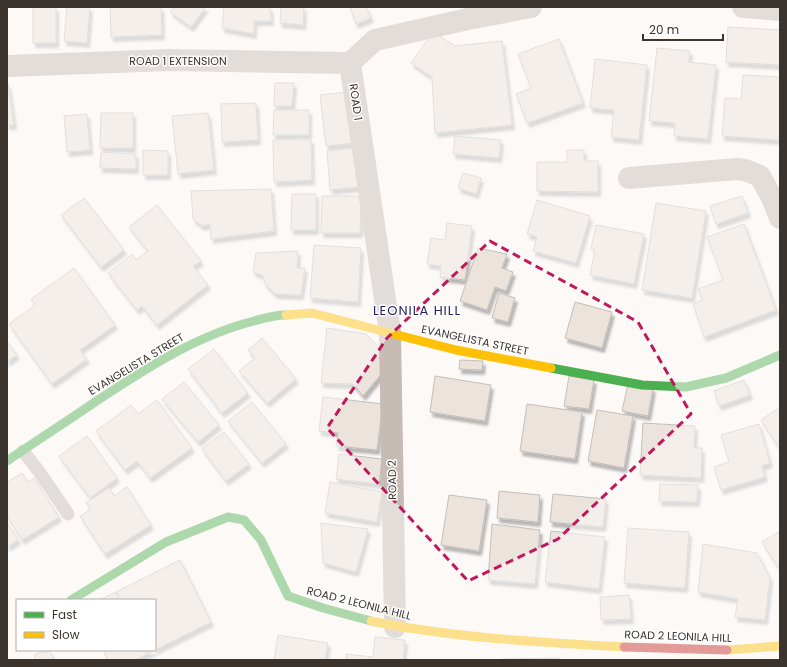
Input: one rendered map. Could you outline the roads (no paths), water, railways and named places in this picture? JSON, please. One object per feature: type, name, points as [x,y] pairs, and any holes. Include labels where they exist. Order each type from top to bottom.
[{"type":"street","points":[[350,63],[375,40],[468,19],[531,7]]},
{"type":"street","points":[[743,7],[780,10]]},
{"type":"street","name":"ROAD 1 EXTENSION","points":[[7,66],[169,60],[350,63]]},
{"type":"street","name":"ROAD 1","points":[[350,63],[390,333]]},
{"type":"street","points":[[629,178],[737,169],[745,170],[760,176],[772,198],[780,218]]},
{"type":"street","name":"EVANGELISTA STREET","points":[[7,461],[127,381],[168,356],[211,335],[242,324],[278,315],[312,313],[456,350],[642,385],[686,387],[726,378],[780,355]]},
{"type":"street","name":"ROAD 2","points":[[390,333],[394,627]]},
{"type":"street","name":"ROAD 2 LEONILA HILL","points":[[73,599],[166,542],[228,517],[244,520],[261,540],[288,596],[314,606],[394,627],[499,640],[616,646],[732,650],[780,646]]},
{"type":"lane","points":[[23,451],[68,514]]},
{"type":"district","name":"LEONILA HILL","points":[[417,310]]}]
